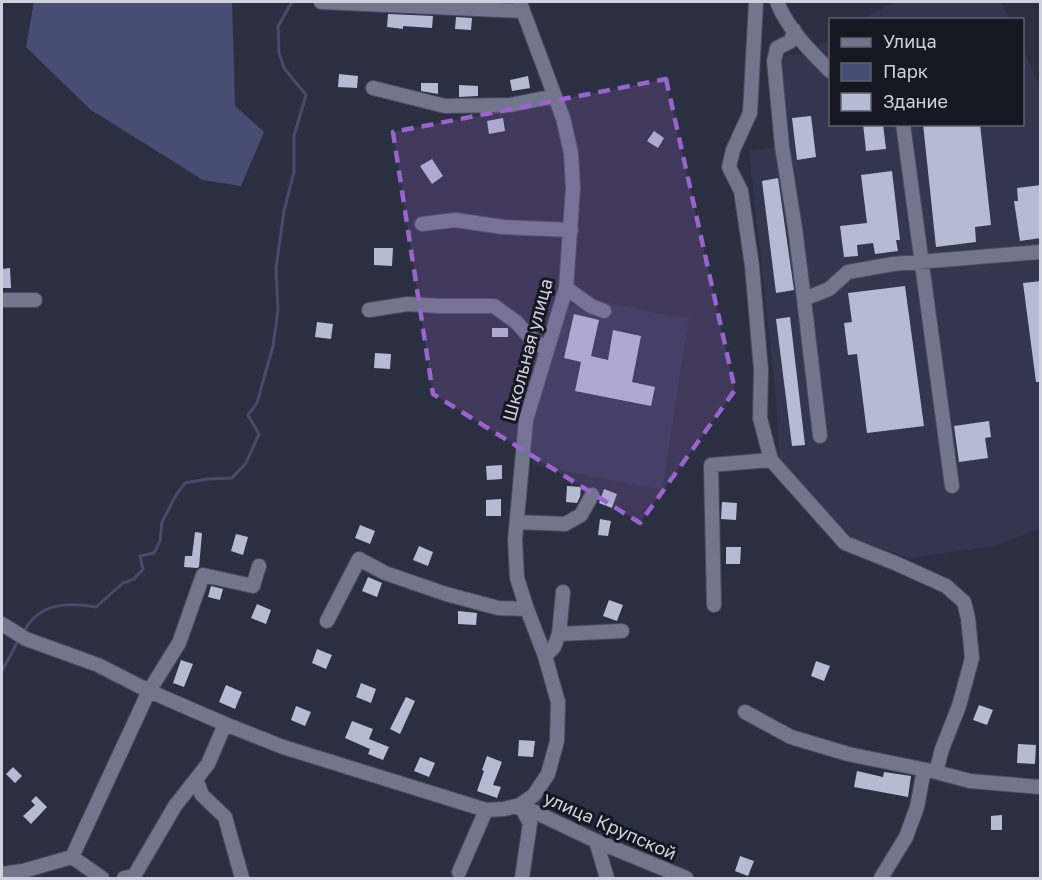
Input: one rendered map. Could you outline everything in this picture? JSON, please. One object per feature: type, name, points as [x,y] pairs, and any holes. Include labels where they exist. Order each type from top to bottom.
[{"type":"street","points":[[321,2],[521,6]]},
{"type":"street","points":[[756,2],[750,113],[733,150],[729,167],[741,191],[752,266],[761,370],[760,418],[771,460],[845,543],[895,562],[946,586],[964,602],[968,618],[972,658],[959,706],[942,749],[930,771],[906,837],[881,879]]},
{"type":"street","points":[[777,2],[782,15],[813,54],[829,69]]},
{"type":"street","name":"Школьная улица","points":[[520,805],[534,795],[548,774],[557,741],[558,702],[545,656],[517,578],[515,540],[526,420],[566,288],[573,188],[571,153],[563,118],[521,6]]},
{"type":"street","points":[[794,30],[791,41],[777,48],[774,61],[782,146],[795,228],[820,436]]},
{"type":"street","points":[[373,88],[445,106],[510,105],[555,96]]},
{"type":"street","points":[[903,126],[952,486]]},
{"type":"street","points":[[422,224],[456,220],[503,227],[571,230]]},
{"type":"street","points":[[804,299],[829,289],[848,272],[893,264],[1041,252]]},
{"type":"street","points":[[566,288],[591,306],[604,310]]},
{"type":"street","points":[[2,300],[35,300]]},
{"type":"street","points":[[369,310],[408,304],[449,307],[494,306],[516,322],[547,351]]},
{"type":"street","points":[[714,605],[711,465],[771,460]]},
{"type":"street","points":[[517,522],[565,524],[581,515],[592,495]]},
{"type":"street","points":[[327,621],[359,559],[385,573],[446,594],[498,608],[527,609]]},
{"type":"street","points":[[2,874],[23,872],[72,857],[149,691],[179,643],[203,575],[253,586],[259,566]]},
{"type":"street","points":[[545,656],[554,647],[559,634],[563,592]]},
{"type":"street","points":[[6,627],[26,639],[98,665],[149,691],[283,747],[486,810],[520,805],[530,823],[522,879]]},
{"type":"street","points":[[559,634],[622,631]]},
{"type":"street","points":[[745,712],[791,737],[848,754],[970,781],[1041,787]]},
{"type":"street","points":[[124,879],[134,876],[175,806],[208,764],[225,724]]},
{"type":"street","points":[[196,779],[202,795],[225,817],[242,879]]},
{"type":"street","name":"улица Крупской","points":[[520,805],[596,841],[686,879]]},
{"type":"street","points":[[459,872],[486,810]]},
{"type":"street","points":[[596,841],[607,879]]},
{"type":"street","points":[[72,857],[98,877]]},
{"type":"highlighted area","points":[[666,79],[735,390],[640,523],[433,394],[393,132]]},
{"type":"shaded area","points":[[894,2],[1001,2],[1009,18],[865,18]]},
{"type":"shaded area","points":[[829,40],[829,126],[1024,126],[1024,50],[1040,87],[1040,528],[994,546],[909,558],[850,537],[780,461],[775,388],[749,151],[788,145],[780,56],[806,53]]},
{"type":"shaded area","points":[[605,302],[670,316],[689,317],[662,490],[533,465],[532,428],[568,304],[590,309],[604,306]]},
{"type":"green space","points":[[34,2],[232,2],[235,106],[264,132],[241,186],[203,180],[91,110],[26,47]]},
{"type":"building","points":[[388,14],[433,16],[432,28],[387,27]]},
{"type":"building","points":[[456,17],[472,18],[471,30],[455,29]]},
{"type":"building","points":[[339,74],[358,76],[357,88],[338,87]]},
{"type":"building","points":[[528,76],[530,88],[512,91],[510,80]]},
{"type":"building","points":[[421,83],[438,83],[438,94],[421,91]]},
{"type":"building","points":[[459,85],[478,86],[478,96],[459,97]]},
{"type":"building","points":[[811,116],[816,157],[797,160],[792,118]]},
{"type":"building","points":[[503,118],[505,131],[489,134],[487,121]]},
{"type":"building","points":[[863,126],[883,126],[886,149],[866,151]]},
{"type":"building","points":[[923,126],[980,126],[991,225],[975,227],[976,242],[936,247]]},
{"type":"building","points":[[654,131],[664,138],[658,148],[647,141]]},
{"type":"building","points":[[432,159],[443,176],[432,184],[420,166]]},
{"type":"building","points":[[892,171],[900,240],[896,240],[898,251],[875,254],[873,243],[857,245],[858,256],[844,257],[840,226],[867,223],[861,175]]},
{"type":"building","points":[[778,178],[794,290],[776,293],[762,181]]},
{"type":"building","points":[[1041,185],[1041,238],[1020,241],[1014,201],[1018,201],[1017,188]]},
{"type":"building","points":[[374,248],[393,248],[392,266],[374,265]]},
{"type":"building","points":[[10,268],[11,288],[2,288],[2,269]]},
{"type":"building","points":[[1041,281],[1041,382],[1036,382],[1023,283]]},
{"type":"building","points":[[905,286],[924,426],[867,433],[857,354],[848,355],[844,323],[852,322],[848,293]]},
{"type":"building","points":[[574,314],[599,320],[591,356],[608,360],[613,330],[641,336],[632,382],[655,387],[651,406],[575,391],[581,362],[564,358]]},
{"type":"building","points":[[790,317],[805,445],[792,446],[776,319]]},
{"type":"building","points":[[317,322],[333,324],[331,339],[315,337]]},
{"type":"building","points":[[492,328],[508,328],[508,337],[492,337]]},
{"type":"building","points":[[375,353],[391,354],[390,369],[374,368]]},
{"type":"building","points":[[989,421],[991,437],[985,438],[988,458],[959,462],[954,426]]},
{"type":"building","points":[[502,465],[502,479],[487,480],[486,466]]},
{"type":"building","points":[[567,486],[581,487],[577,503],[566,502]]},
{"type":"building","points":[[604,489],[617,494],[612,508],[599,503]]},
{"type":"building","points":[[501,499],[501,516],[486,516],[486,500]]},
{"type":"building","points":[[722,502],[737,503],[736,520],[721,519]]},
{"type":"building","points":[[600,519],[611,521],[608,536],[598,535]]},
{"type":"building","points":[[360,525],[375,531],[370,544],[355,538]]},
{"type":"building","points":[[195,532],[202,533],[199,567],[184,567],[185,556],[192,556]]},
{"type":"building","points":[[236,534],[248,537],[243,555],[231,551]]},
{"type":"building","points":[[419,546],[433,552],[428,566],[413,560]]},
{"type":"building","points":[[726,547],[741,547],[740,564],[726,564]]},
{"type":"building","points":[[368,577],[382,583],[377,597],[362,591]]},
{"type":"building","points":[[211,586],[223,589],[220,600],[208,597]]},
{"type":"building","points":[[609,600],[623,605],[617,621],[603,616]]},
{"type":"building","points":[[257,604],[271,610],[266,624],[251,618]]},
{"type":"building","points":[[458,611],[477,613],[476,625],[458,624]]},
{"type":"building","points":[[317,649],[332,655],[326,669],[312,663]]},
{"type":"building","points":[[181,660],[193,664],[184,687],[173,683]]},
{"type":"building","points":[[816,661],[830,666],[824,681],[811,676]]},
{"type":"building","points":[[361,683],[376,689],[371,703],[356,697]]},
{"type":"building","points":[[226,685],[242,692],[235,709],[219,702]]},
{"type":"building","points":[[406,697],[415,701],[400,734],[390,729]]},
{"type":"building","points":[[979,705],[993,710],[987,725],[973,720]]},
{"type":"building","points":[[296,706],[311,712],[305,726],[291,720]]},
{"type":"building","points":[[352,721],[373,729],[369,739],[389,747],[383,760],[368,754],[370,749],[345,738]]},
{"type":"building","points":[[519,740],[535,741],[533,757],[518,756]]},
{"type":"building","points":[[1018,744],[1036,745],[1035,764],[1017,763]]},
{"type":"building","points":[[487,756],[502,762],[493,785],[501,787],[497,798],[477,791]]},
{"type":"building","points":[[420,757],[435,763],[429,777],[414,771]]},
{"type":"building","points":[[13,767],[22,776],[15,783],[6,774]]},
{"type":"building","points":[[857,771],[883,777],[884,772],[911,776],[908,797],[854,787]]},
{"type":"building","points":[[36,796],[47,807],[31,824],[23,816],[35,805],[31,801]]},
{"type":"building","points":[[1002,815],[1002,830],[991,830],[991,816]]},
{"type":"building","points":[[740,856],[754,861],[748,876],[735,871]]},
{"type":"waterway","points":[[23,634],[37,615],[45,610],[61,605],[96,607],[123,583],[134,579],[143,569],[140,556],[154,553],[160,541],[162,522],[185,483],[232,478],[246,463],[259,434],[248,415],[257,403],[273,346],[278,310],[276,268],[284,211],[294,172],[294,136],[306,95],[284,68],[279,53],[278,26],[292,2]]},
{"type":"waterway","points":[[2,671],[19,639]]}]
